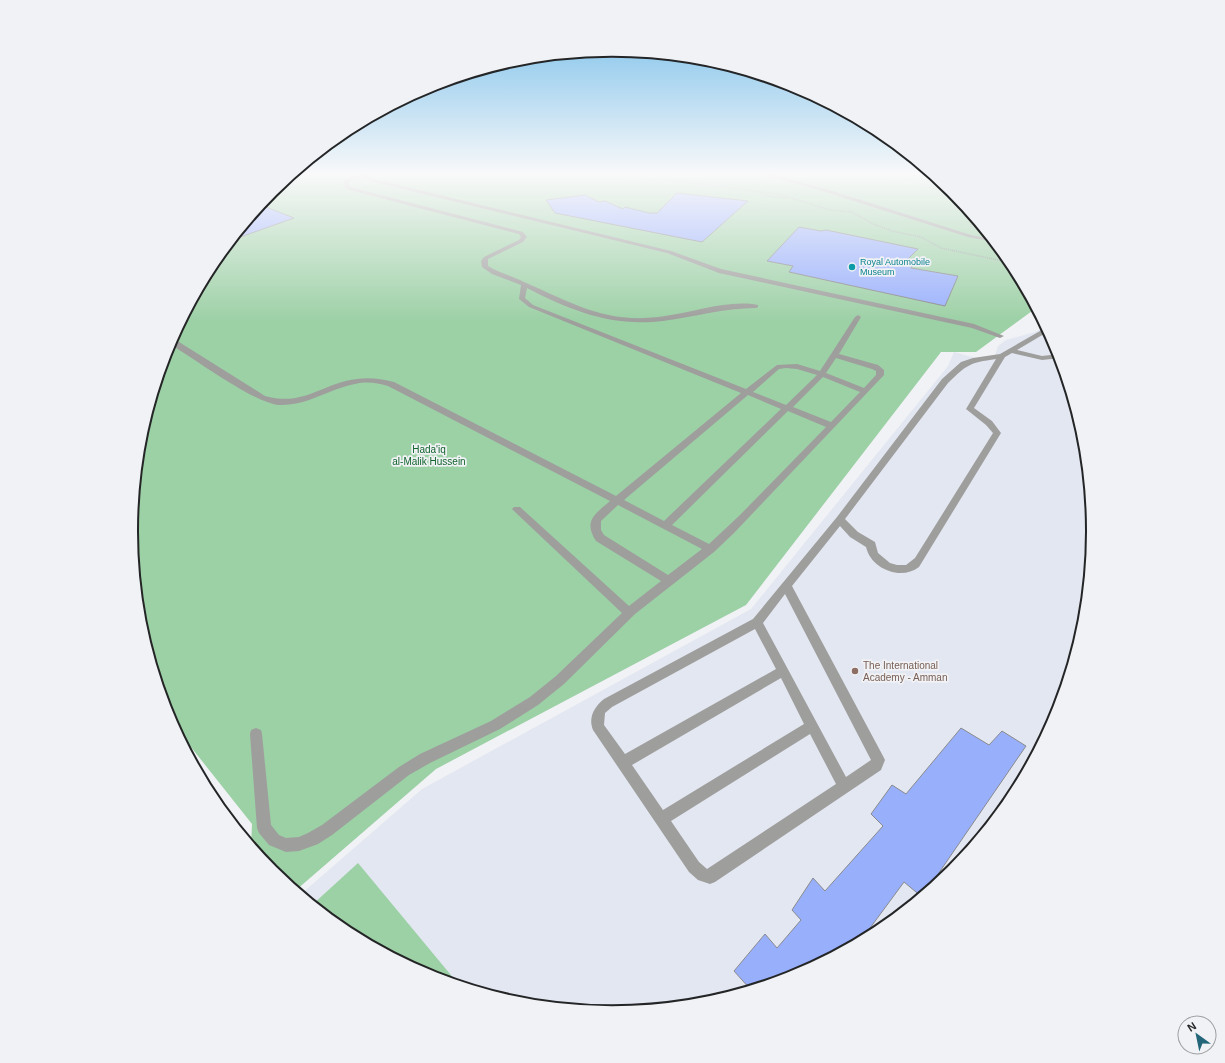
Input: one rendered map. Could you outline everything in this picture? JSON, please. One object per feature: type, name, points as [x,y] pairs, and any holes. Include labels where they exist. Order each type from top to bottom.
[{"type":"lane","points":[[482,223],[522,233],[524,237],[523,239],[490,255],[484,261],[484,264],[489,270],[590,314],[619,320],[651,320],[720,307],[756,306]]},
{"type":"lane","points":[[546,223],[675,254],[719,271],[974,326],[1000,336]]},
{"type":"lane","points":[[928,223],[986,239]]},
{"type":"lane","points":[[524,284],[522,299],[531,306],[832,426]]},
{"type":"lane","points":[[666,526],[786,408],[806,392],[821,375],[858,317]]},
{"type":"lane","points":[[840,519],[851,533],[871,545],[874,554],[884,564],[896,569],[905,569],[913,566],[922,557],[997,433],[989,423],[970,409],[1007,354],[1043,332]]},
{"type":"lane","points":[[177,344],[262,398],[275,403],[302,401],[355,380],[371,379],[385,381],[710,549]]},
{"type":"lane","points":[[787,587],[878,760],[876,766],[710,877],[703,875],[694,867],[624,762],[598,726],[599,711],[608,703],[757,622],[787,587],[945,381],[964,364],[1007,354],[1042,358],[1054,357]]},
{"type":"lane","points":[[256,734],[264,828],[269,838],[279,844],[292,846],[305,843],[332,827],[386,783],[405,770],[489,729],[536,700],[574,668],[629,613],[668,580],[725,536],[880,375],[880,370],[875,367],[834,355]]},
{"type":"lane","points":[[668,580],[600,538],[594,527],[596,521],[616,501],[773,369],[782,365],[794,365],[865,391]]},
{"type":"lane","points":[[517,510],[629,613]]},
{"type":"lane","points":[[757,622],[844,786]]},
{"type":"lane","points":[[624,762],[783,671]]},
{"type":"lane","points":[[661,819],[812,726]]},
{"type":"path","points":[[871,223],[892,231],[921,237],[941,248],[1002,261]]},
{"type":"shaded area","name":"The International Academy - Amman","points":[[1041,329],[1062,379],[1078,439],[1083,470],[1086,500],[1086,563],[1078,624],[1062,684],[1051,713],[1023,769],[1007,795],[989,820],[948,867],[901,908],[850,942],[794,970],[765,981],[705,997],[644,1005],[612,1006],[581,1005],[520,997],[460,981],[431,970],[375,942],[349,926],[304,891],[422,789],[751,609],[948,366],[954,352],[983,360],[995,355],[998,346],[1006,340],[1035,332]]},
{"type":"green space","name":"Hada'iq al-Malik Hussein","points":[[253,223],[972,223],[989,243],[1007,268],[1032,311],[976,352],[941,352],[746,605],[436,769],[299,887],[277,867],[251,838],[252,824],[189,744],[174,713],[163,684],[147,624],[139,563],[138,532],[139,500],[147,439],[163,379],[174,350],[202,294],[218,268]]},
{"type":"green space","points":[[358,863],[454,979],[403,957],[375,942],[349,926],[316,901]]},
{"type":"building","points":[[253,223],[281,223],[241,237]]},
{"type":"building","points":[[604,223],[724,223],[702,242]]},
{"type":"building","name":"Royal Automobile Museum","points":[[799,227],[821,231],[826,230],[918,249],[907,260],[914,262],[911,268],[958,276],[945,306],[789,272],[793,266],[767,261]]},
{"type":"building","points":[[961,728],[989,745],[1002,731],[1026,746],[934,879],[925,888],[918,894],[904,882],[868,931],[822,957],[794,970],[748,986],[734,971],[765,934],[777,948],[801,920],[792,910],[813,878],[825,891],[883,826],[871,814],[892,785],[906,794]]},
{"type":"place","name":"Royal Automobile Museum","points":[[852,267]]},
{"type":"place","name":"The International Academy - Amman","points":[[855,671]]}]
